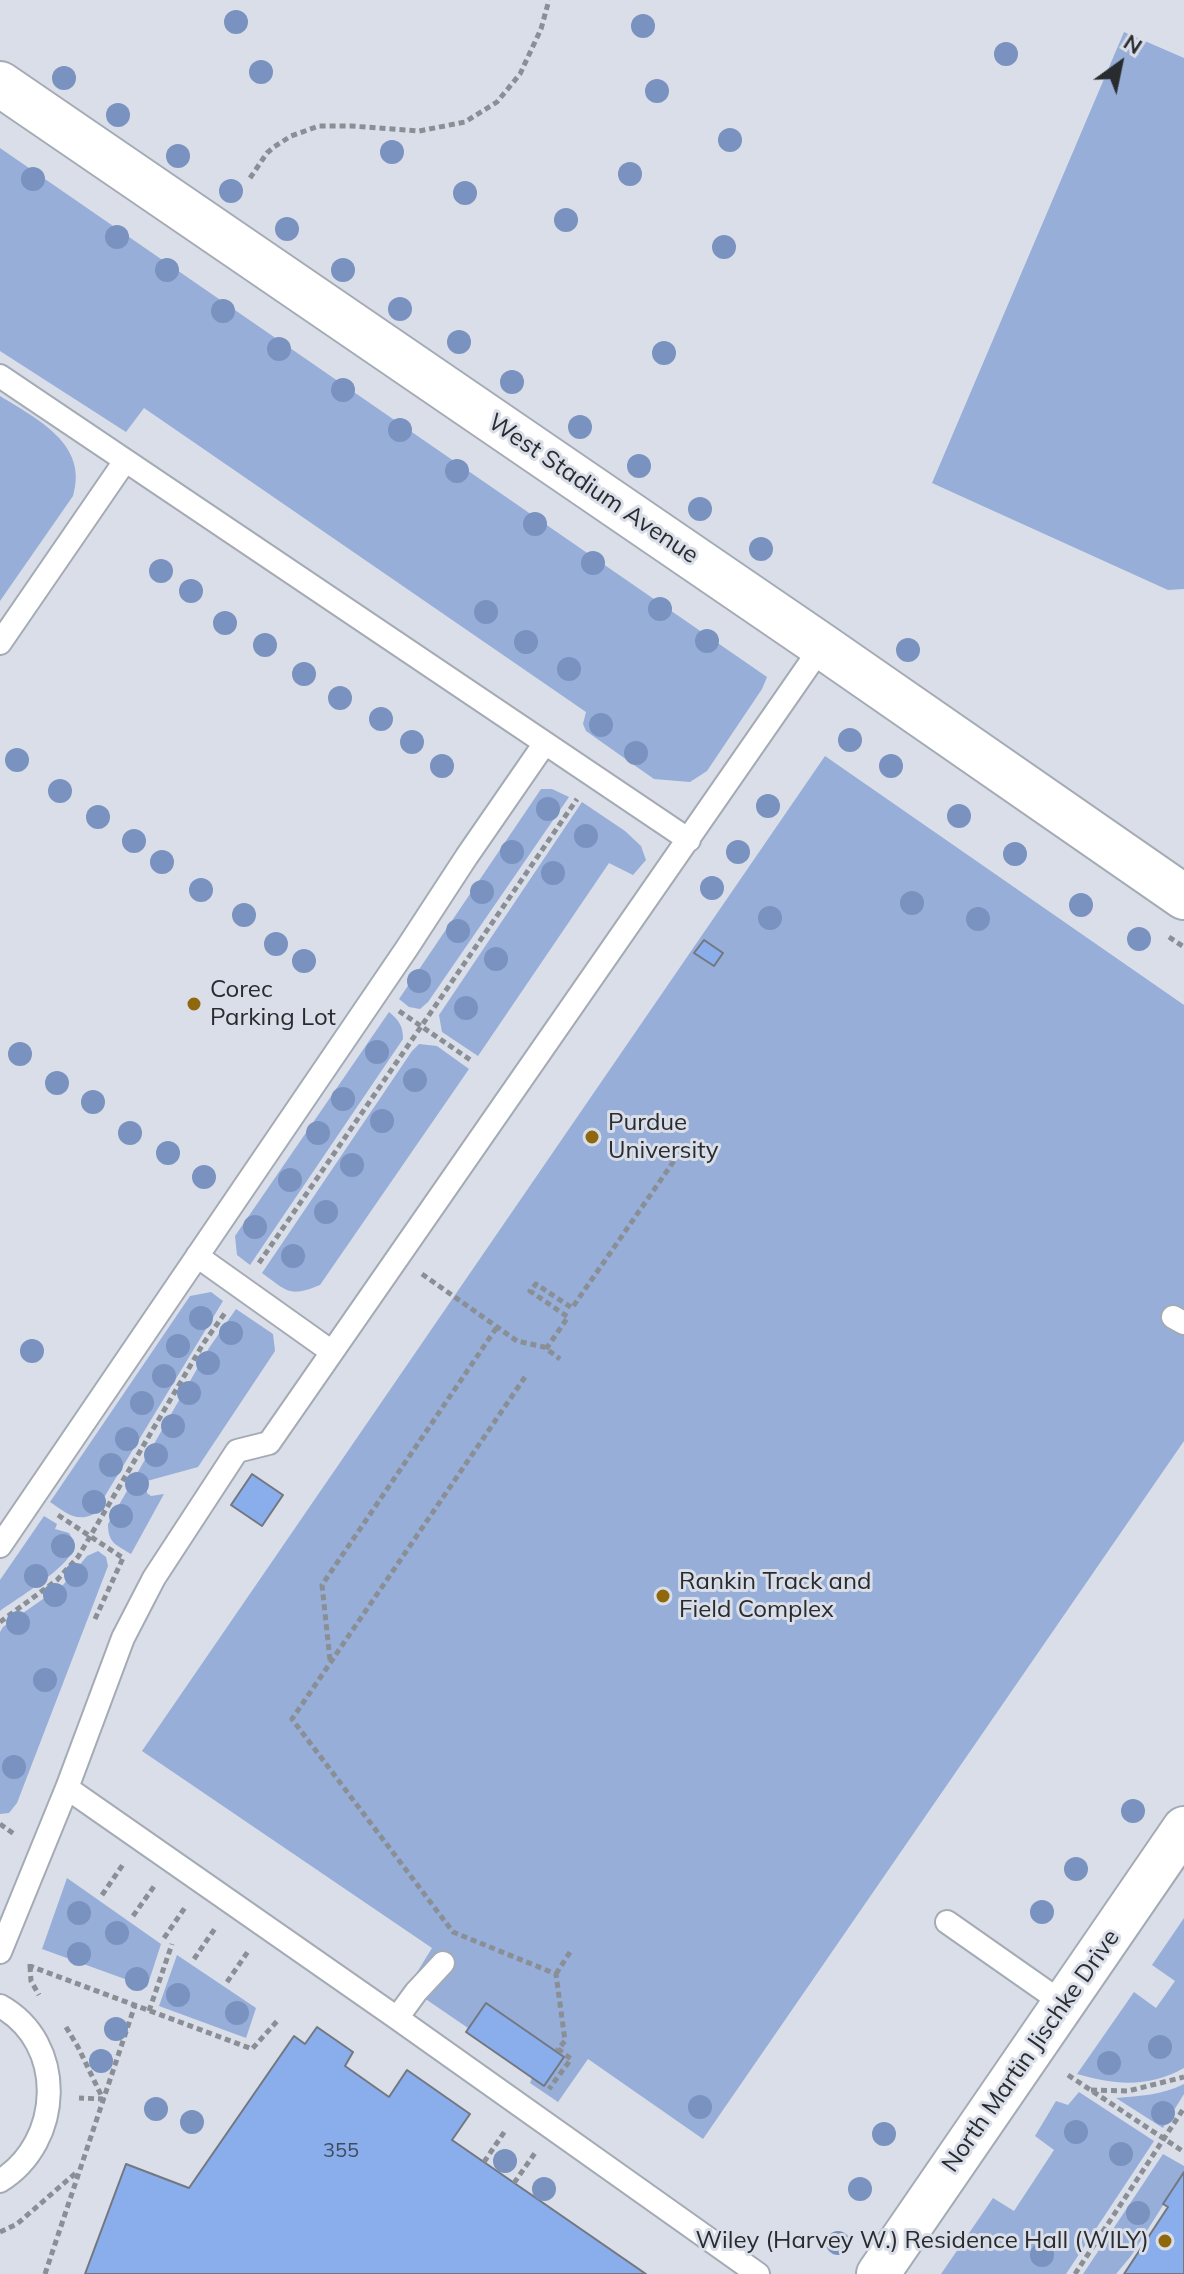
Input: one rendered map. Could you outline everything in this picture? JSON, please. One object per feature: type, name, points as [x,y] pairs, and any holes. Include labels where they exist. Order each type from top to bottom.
[{"type":"street","name":"West Stadium Avenue","points":[[0,84],[1184,897]]},
{"type":"street","name":"North Martin Jischke Drive","points":[[878,2274],[1184,1828]]},
{"type":"lane","points":[[0,376],[689,840]]},
{"type":"lane","points":[[0,643],[125,461]]},
{"type":"lane","points":[[0,1952],[67,1788],[123,1638],[154,1578],[237,1451],[269,1443],[822,646]]},
{"type":"lane","points":[[0,1546],[545,743]]},
{"type":"lane","points":[[197,1256],[332,1352]]},
{"type":"lane","points":[[67,1788],[758,2274]]},
{"type":"lane","points":[[947,1922],[1064,2004]]},
{"type":"lane","points":[[397,2018],[443,1963]]},
{"type":"lane","points":[[0,2006],[10,2011],[31,2035],[45,2063],[50,2094],[45,2124],[32,2151],[0,2181]]},
{"type":"path","points":[[250,178],[274,147],[291,136],[319,126],[419,131],[465,122],[497,102],[520,74],[541,29],[549,0]]},
{"type":"path","points":[[257,1267],[594,776]]},
{"type":"path","points":[[375,995],[472,1061]]},
{"type":"path","points":[[546,1349],[568,1317],[530,1291],[536,1284],[572,1308],[676,1158]]},
{"type":"path","points":[[454,1296],[517,1341],[546,1349],[560,1359]]},
{"type":"path","points":[[0,1622],[57,1580],[78,1557],[203,1344],[228,1308]]},
{"type":"path","points":[[330,1661],[322,1585],[497,1327]]},
{"type":"path","points":[[525,1377],[292,1719],[453,1932],[556,1974]]},
{"type":"path","points":[[33,1497],[154,1578]]},
{"type":"path","points":[[0,1824],[14,1834]]},
{"type":"path","points":[[149,2011],[172,1944]]},
{"type":"path","points":[[548,2091],[571,2059],[558,2049],[565,2041],[556,1974],[570,1952]]},
{"type":"path","points":[[31,1958],[30,1966],[252,2049],[279,2019]]},
{"type":"path","points":[[45,2274],[135,2005]]},
{"type":"path","points":[[1068,2075],[1184,2152]]},
{"type":"path","points":[[1091,2090],[1128,2091],[1184,2077]]},
{"type":"path","points":[[77,2097],[103,2099]]},
{"type":"path","points":[[1075,2274],[1184,2108]]},
{"type":"path","points":[[484,2162],[506,2131]]},
{"type":"path","points":[[514,2183],[536,2152]]},
{"type":"path","points":[[0,2232],[17,2224],[79,2170]]},
{"type":"shaded area","points":[[1124,32],[1184,58],[1184,589],[1168,590],[932,483]]},
{"type":"shaded area","points":[[0,148],[767,677],[707,771],[690,782],[654,779],[586,731],[583,724],[586,712],[144,408],[126,432],[0,351]]},
{"type":"shaded area","points":[[0,396],[56,435],[74,462],[76,478],[73,496],[0,601]]},
{"type":"shaded area","name":"Rankin Track and Field Complex","points":[[825,756],[1184,1005],[1184,1441],[703,2139],[588,2059],[558,2102],[530,2083],[532,2078],[466,2032],[468,2028],[408,1987],[432,1948],[142,1751]]},
{"type":"shaded area","points":[[541,789],[552,789],[569,797],[428,1002],[420,1009],[409,1007],[399,999]]},
{"type":"shaded area","points":[[582,802],[625,831],[641,846],[646,860],[633,875],[609,863],[478,1056],[442,1032],[439,1015]]},
{"type":"shaded area","points":[[389,1012],[400,1024],[403,1039],[250,1265],[237,1255],[235,1236]]},
{"type":"shaded area","points":[[419,1044],[437,1046],[469,1069],[320,1285],[295,1292],[283,1288],[262,1273]]},
{"type":"shaded area","points":[[211,1292],[223,1301],[94,1514],[76,1517],[50,1502],[190,1296]]},
{"type":"shaded area","points":[[236,1309],[273,1334],[275,1351],[198,1467],[147,1481],[147,1493],[151,1496],[164,1494],[131,1554],[112,1540],[108,1524],[209,1348]]},
{"type":"shaded area","points":[[44,1516],[57,1524],[55,1529],[69,1533],[74,1544],[71,1554],[54,1572],[0,1611],[0,1580]]},
{"type":"shaded area","points":[[98,1551],[106,1557],[108,1566],[17,1803],[9,1813],[0,1814],[0,1632],[63,1585],[87,1556]]},
{"type":"shaded area","points":[[67,1878],[161,1944],[147,1987],[42,1949]]},
{"type":"shaded area","points":[[1184,1918],[1184,2068],[1157,2079],[1131,2083],[1077,2074],[1134,1992],[1156,2008],[1175,1981],[1152,1965]]},
{"type":"shaded area","points":[[177,1955],[256,2008],[246,2038],[159,2006]]},
{"type":"shaded area","points":[[1184,2084],[1184,2094],[1163,2128],[1116,2098],[1159,2093]]},
{"type":"shaded area","points":[[1079,2092],[1154,2141],[1066,2274],[941,2274],[993,2198],[1014,2211],[1054,2150],[1035,2136],[1056,2101],[1068,2105]]},
{"type":"shaded area","points":[[1163,2154],[1184,2166],[1184,2172],[1131,2256],[1116,2274],[1083,2274]]},
{"type":"building","points":[[704,940],[723,953],[714,966],[694,953]]},
{"type":"building","points":[[252,1474],[283,1495],[262,1526],[231,1505]]},
{"type":"building","points":[[486,2003],[564,2057],[544,2086],[466,2032]]},
{"type":"building","points":[[317,2027],[353,2052],[345,2066],[389,2097],[407,2070],[470,2114],[452,2140],[646,2274],[85,2274],[126,2164],[189,2188],[294,2036],[305,2044]]},
{"type":"building","name":"Wiley (Harvey W.) Residence Hall (WILY)","points":[[1184,2172],[1184,2274],[1124,2274],[1168,2207],[1163,2204]]},
{"type":"place","name":"Corec Parking Lot","points":[[194,1004]]},
{"type":"place","name":"Purdue University","points":[[592,1137]]},
{"type":"place","name":"Rankin Track and Field Complex","points":[[663,1596]]},
{"type":"place","name":"Wiley (Harvey W.) Residence Hall (WILY)","points":[[1165,2241]]}]
